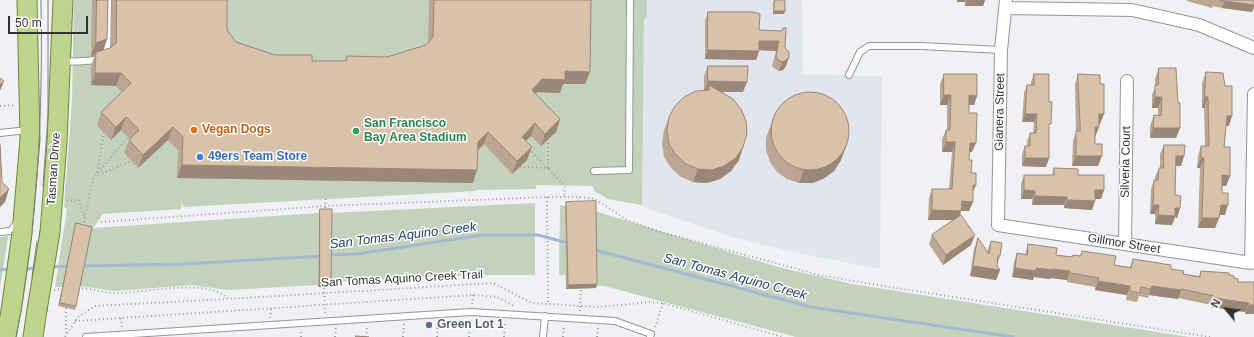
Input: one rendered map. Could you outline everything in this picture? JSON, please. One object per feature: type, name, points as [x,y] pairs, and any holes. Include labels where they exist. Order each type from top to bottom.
[{"type":"main road","points":[[6,337],[25,212],[30,130],[27,0]]},
{"type":"main road","name":"Tasman Drive","points":[[33,337],[50,232],[57,142],[63,0]]},
{"type":"street","points":[[1006,4],[1091,4],[1132,10],[1176,19],[1218,32],[1254,48]]},
{"type":"street","name":"Gianera Street","points":[[998,224],[1001,50],[1006,4]]},
{"type":"street","name":"Silveria Court","points":[[1125,244],[1127,81]]},
{"type":"street","name":"Gillmor Street","points":[[998,224],[1250,263],[1254,94]]},
{"type":"lane","points":[[60,62],[98,60],[104,58],[108,48],[108,0]]},
{"type":"lane","points":[[594,170],[629,170],[630,0]]},
{"type":"lane","points":[[849,75],[860,52],[869,46],[921,46],[1001,50]]},
{"type":"lane","points":[[0,133],[30,130]]},
{"type":"lane","points":[[0,232],[11,230],[25,212]]},
{"type":"lane","points":[[86,337],[471,312],[615,321],[651,334],[650,337]]},
{"type":"lane","points":[[544,337],[545,316]]},
{"type":"lane","points":[[194,337],[195,330]]},
{"type":"path","points":[[0,106],[16,105]]},
{"type":"path","points":[[98,174],[104,132]]},
{"type":"path","points":[[83,229],[84,218],[93,180],[128,137]]},
{"type":"path","points":[[548,139],[548,168]]},
{"type":"path","points":[[529,148],[565,186],[564,197]]},
{"type":"path","points":[[98,174],[131,161]]},
{"type":"path","points":[[520,167],[548,168]]},
{"type":"path","points":[[325,213],[326,196]]},
{"type":"path","points":[[548,197],[548,304]]},
{"type":"path","points":[[580,197],[580,205]]},
{"type":"path","points":[[101,222],[325,206],[580,197],[595,199],[627,220],[657,231],[820,275],[1210,337]]},
{"type":"path","points":[[67,202],[79,200],[84,218]]},
{"type":"path","points":[[324,279],[324,305],[326,321]]},
{"type":"path","points":[[580,311],[581,281]]},
{"type":"path","name":"San Tomas Aquino Creek Trail","points":[[65,337],[66,333],[75,321],[86,310],[101,305],[493,283],[528,301],[548,304],[605,307],[650,302],[662,303],[783,337]]},
{"type":"path","points":[[74,288],[116,293],[203,288],[223,293],[228,299]]},
{"type":"path","points":[[52,290],[67,289]]},
{"type":"path","points":[[75,321],[473,295],[497,297],[516,307]]},
{"type":"path","points":[[656,332],[655,328],[662,303]]},
{"type":"path","points":[[605,307],[605,312]]},
{"type":"path","points":[[66,308],[66,333]]},
{"type":"path","points":[[572,310],[586,311]]},
{"type":"path","points":[[437,337],[439,314]]},
{"type":"path","points":[[504,337],[506,314]]},
{"type":"path","points":[[403,337],[405,316]]},
{"type":"shaded area","points":[[647,0],[802,0],[803,75],[882,76],[880,269],[802,254],[733,237],[646,208],[642,205],[644,18],[646,18]]},
{"type":"green space","name":"San Francisco Bay Area Stadium","points":[[74,0],[647,0],[647,18],[644,18],[642,205],[608,199],[594,191],[593,186],[536,185],[536,189],[476,190],[183,207],[182,199],[181,209],[103,214],[93,228],[319,213],[318,285],[227,290],[192,285],[115,291],[80,286],[55,287],[67,209],[64,207],[72,100]]},
{"type":"green space","points":[[535,203],[535,275],[471,275],[330,282],[331,213]]},
{"type":"green space","points":[[560,205],[565,206],[566,275],[559,275]]},
{"type":"green space","points":[[595,211],[778,267],[852,284],[1189,337],[796,337],[604,286],[596,286]]},
{"type":"green space","points":[[0,237],[8,237],[0,288]]},
{"type":"building","points":[[97,0],[108,0],[107,39],[96,43]]},
{"type":"building","name":"San Francisco Bay Area Stadium","points":[[117,0],[227,0],[227,30],[236,42],[275,55],[312,55],[312,61],[346,61],[347,56],[387,57],[426,45],[433,37],[434,0],[591,0],[590,72],[565,71],[565,80],[542,79],[532,90],[560,119],[545,134],[535,123],[522,137],[532,147],[517,161],[488,132],[478,142],[477,170],[182,165],[183,137],[173,127],[143,155],[129,140],[139,130],[126,117],[116,127],[101,112],[131,83],[121,73],[95,73],[96,52],[110,48],[116,43]]},
{"type":"building","points":[[775,0],[785,0],[785,11],[774,11]]},
{"type":"building","points":[[1220,0],[1254,0],[1254,5],[1225,1]]},
{"type":"building","points":[[708,12],[753,12],[760,14],[759,30],[782,31],[783,28],[786,28],[785,48],[789,52],[789,57],[787,60],[782,62],[778,60],[776,56],[779,41],[759,41],[759,51],[708,50]]},
{"type":"building","points":[[708,66],[748,66],[747,82],[708,81]]},
{"type":"building","points":[[1159,68],[1176,68],[1178,103],[1180,103],[1180,128],[1153,128],[1154,115],[1161,116],[1162,97],[1155,97],[1155,85],[1158,85]]},
{"type":"building","points":[[1206,72],[1223,73],[1225,86],[1232,86],[1232,116],[1227,116],[1224,147],[1230,147],[1230,176],[1222,175],[1222,193],[1228,193],[1228,205],[1221,205],[1219,218],[1202,218],[1204,158],[1201,158],[1201,146],[1209,146],[1208,97],[1205,97]]},
{"type":"building","points":[[944,74],[977,74],[977,96],[969,95],[969,113],[977,113],[976,143],[970,143],[969,160],[972,160],[971,173],[976,173],[976,185],[973,185],[973,202],[962,201],[961,211],[932,210],[932,189],[952,189],[955,142],[946,142],[946,130],[950,130],[951,95],[944,95]]},
{"type":"building","points":[[1034,74],[1049,74],[1049,102],[1052,102],[1051,124],[1049,124],[1049,158],[1025,158],[1025,146],[1030,146],[1030,133],[1036,133],[1037,114],[1025,114],[1027,85],[1034,85]]},
{"type":"building","points":[[1078,74],[1100,75],[1100,84],[1104,84],[1104,114],[1099,114],[1099,127],[1095,127],[1095,144],[1102,144],[1102,156],[1076,156],[1076,131],[1080,131]]},
{"type":"building","points":[[0,78],[4,81],[0,85]]},
{"type":"building","points":[[709,85],[733,99],[741,109],[746,121],[747,134],[743,147],[736,158],[724,166],[712,170],[698,169],[686,164],[676,155],[669,144],[667,130],[669,117],[675,106],[684,97],[696,91],[709,90]]},
{"type":"building","points":[[810,92],[825,95],[838,103],[846,116],[849,131],[846,146],[838,159],[825,167],[810,170],[795,167],[782,159],[774,146],[771,131],[774,116],[782,103],[795,95]]},
{"type":"building","points":[[0,145],[2,182],[9,189],[0,198]]},
{"type":"building","points":[[1164,145],[1185,145],[1184,156],[1176,156],[1175,195],[1181,196],[1180,208],[1175,208],[1175,216],[1158,215],[1159,205],[1153,205],[1154,180],[1158,180],[1159,168],[1163,168]]},
{"type":"building","points":[[1054,168],[1078,169],[1078,175],[1104,175],[1104,190],[1095,190],[1095,201],[1067,200],[1067,197],[1035,196],[1035,191],[1024,190],[1024,175],[1054,175]]},
{"type":"building","points":[[596,201],[597,284],[568,285],[566,202]]},
{"type":"building","points":[[320,209],[332,209],[331,283],[320,283]]},
{"type":"building","points":[[961,215],[975,235],[946,255],[932,235]]},
{"type":"building","points":[[76,223],[92,227],[76,306],[60,303]]},
{"type":"building","points":[[978,238],[989,254],[991,241],[1002,243],[997,266],[1000,270],[973,266]]},
{"type":"building","points":[[1028,244],[1057,248],[1056,255],[1072,257],[1073,255],[1081,256],[1082,251],[1116,256],[1114,265],[1131,268],[1133,259],[1171,265],[1171,269],[1184,271],[1183,274],[1200,277],[1201,271],[1229,273],[1229,275],[1238,279],[1238,282],[1254,282],[1254,305],[1214,298],[1214,296],[1181,289],[1152,286],[1151,289],[1141,287],[1140,293],[1130,291],[1130,286],[1098,281],[1099,278],[1070,273],[1070,271],[1036,268],[1036,271],[1015,268],[1017,253],[1027,255]]},
{"type":"waterway","name":"San Tomas Aquino Creek","points":[[328,255],[357,254],[482,235],[538,235],[568,243]]},
{"type":"waterway","name":"San Tomas Aquino Creek","points":[[595,250],[811,307],[1013,337]]},
{"type":"waterway","name":"San Tomas Aquino Creek","points":[[80,266],[184,264],[323,256]]},
{"type":"waterway","name":"San Tomas Aquino Creek","points":[[50,267],[71,266]]},
{"type":"waterway","name":"San Tomas Aquino Creek","points":[[23,269],[37,268]]},
{"type":"waterway","name":"San Tomas Aquino Creek","points":[[0,270],[11,269]]},
{"type":"tram line","points":[[16,337],[29,253],[38,169],[41,85],[41,0]]},
{"type":"tram line","points":[[43,186],[48,116],[48,0]]},
{"type":"tram line","points":[[32,277],[37,241]]},
{"type":"place","name":"Vegan Dogs","points":[[194,130]]},
{"type":"place","name":"San Francisco Bay Area Stadium","points":[[356,131]]},
{"type":"place","name":"49ers Team Store","points":[[200,157]]},
{"type":"place","name":"Green Lot 1","points":[[429,325]]}]
